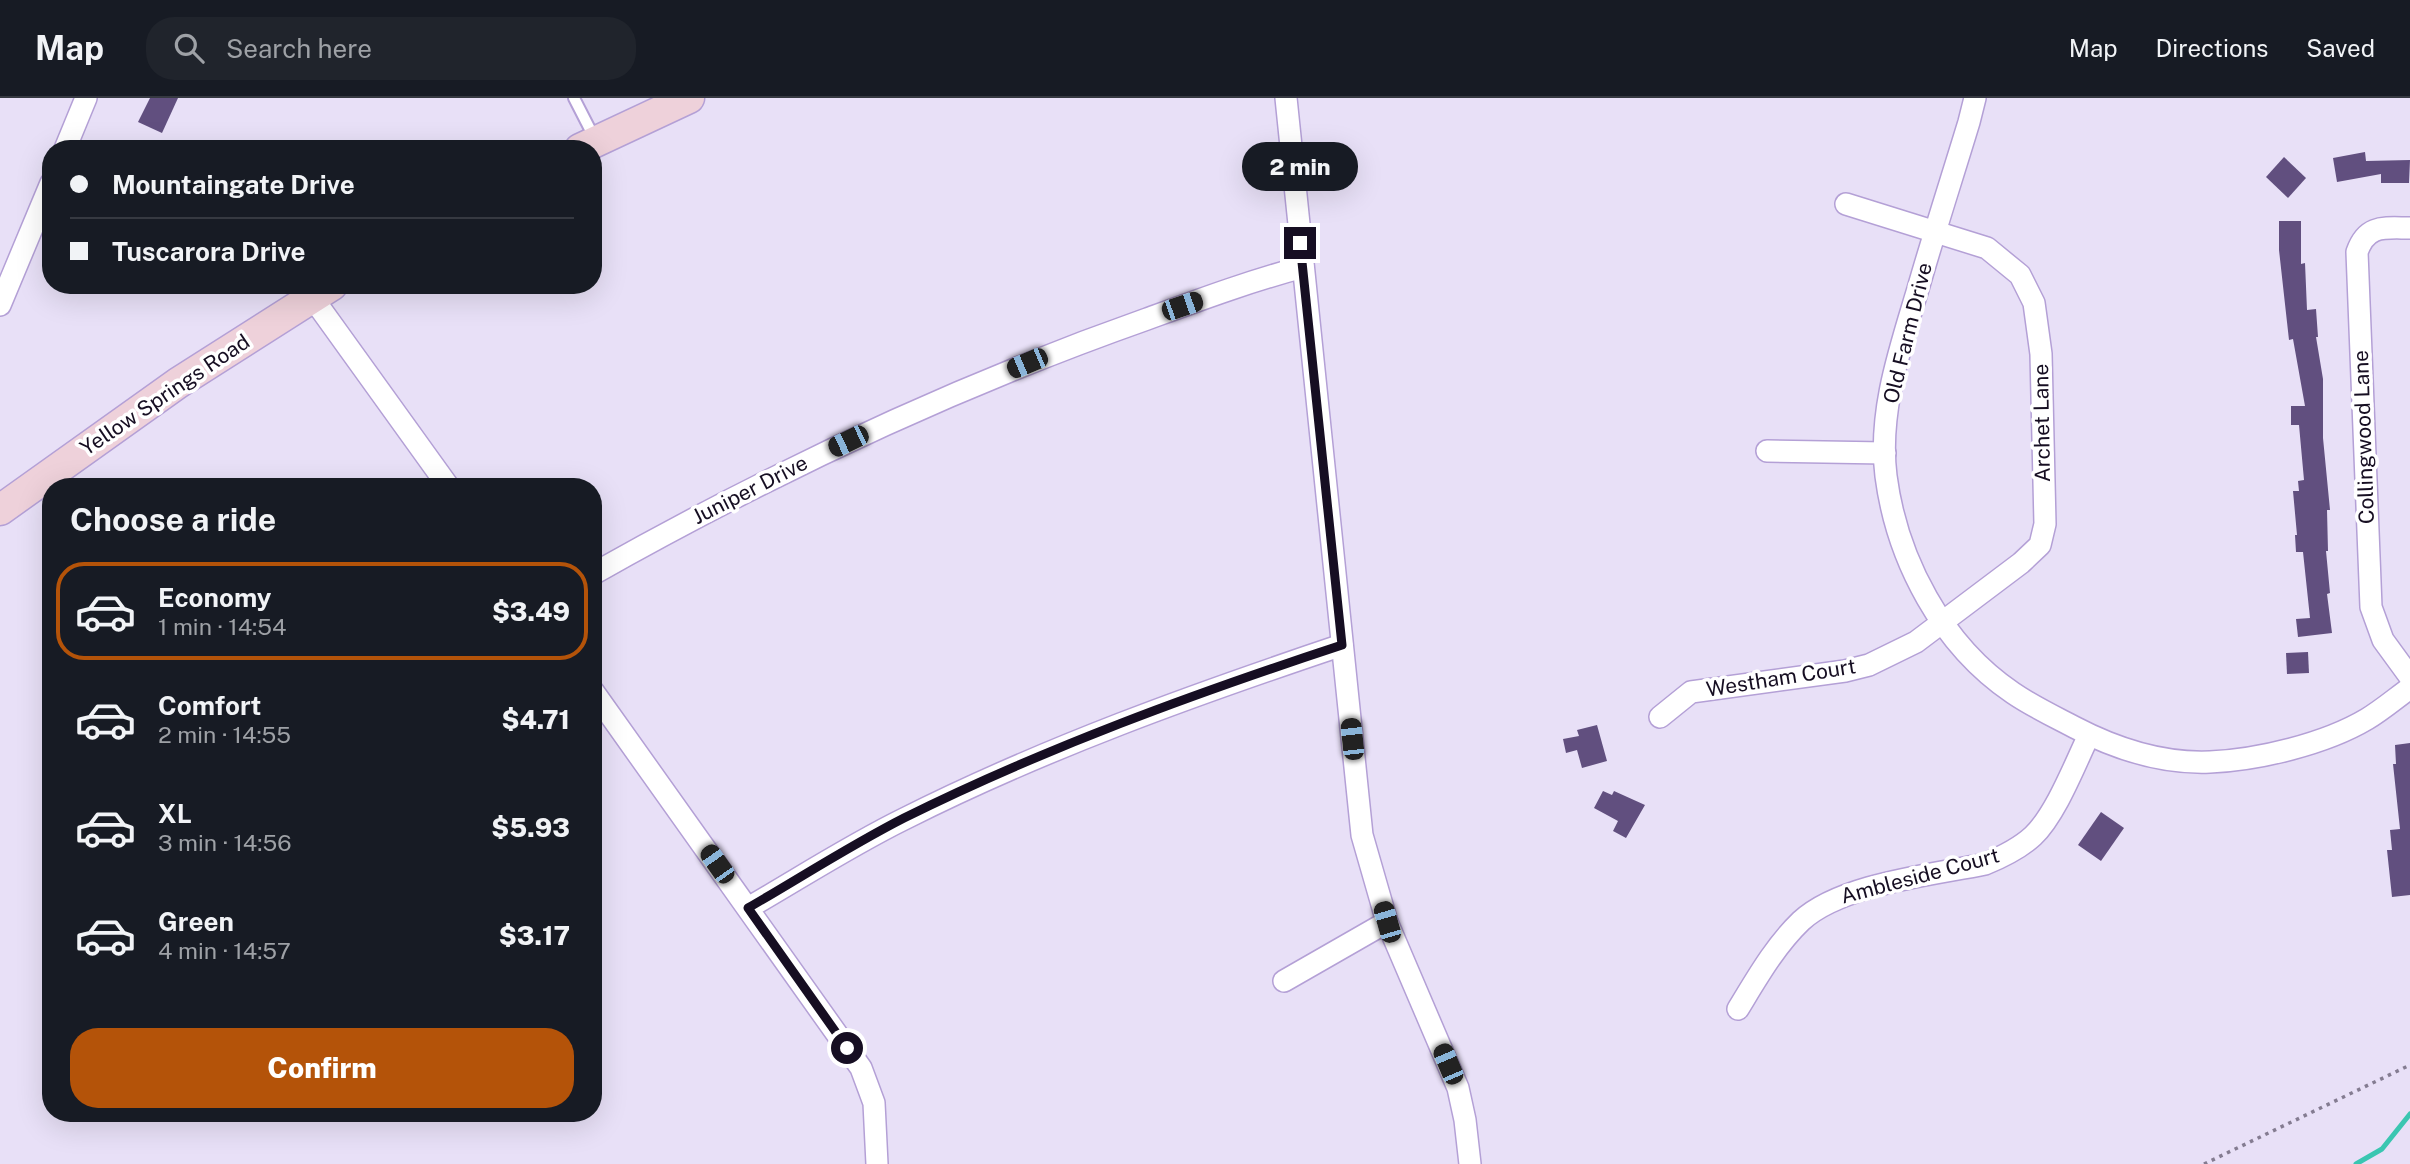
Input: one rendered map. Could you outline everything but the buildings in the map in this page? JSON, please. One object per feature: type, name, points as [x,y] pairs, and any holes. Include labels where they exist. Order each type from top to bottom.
[{"type":"main road","points":[[599,140],[689,98]]},
{"type":"main road","name":"Yellow Springs Road","points":[[45,478],[177,383],[317,294]]},
{"type":"main road","name":"Yellow Springs Road","points":[[0,510],[42,480]]},
{"type":"street","points":[[69,140],[86,98]]},
{"type":"street","points":[[1286,98],[1362,835],[1387,922],[1458,1088],[1470,1164]]},
{"type":"street","name":"Old Farm Drive","points":[[1975,98],[1896,364],[1888,409],[1885,453],[1886,475],[1903,544],[1918,582],[1941,622],[1986,671],[2013,693],[2089,735],[2144,756],[2184,762],[2251,758],[2290,750],[2365,720],[2410,688]]},
{"type":"street","name":"Archet Lane","points":[[1846,204],[1987,248],[2020,275],[2034,303],[2041,354],[2045,524],[2040,545],[2021,563],[1941,622]]},
{"type":"street","points":[[0,305],[42,205]]},
{"type":"street","name":"Collingwood Lane","points":[[2410,228],[2372,231],[2362,238],[2357,252],[2371,607],[2383,640],[2410,677]]},
{"type":"street","name":"Juniper Drive","points":[[602,569],[740,494],[892,420],[1069,346],[1264,277],[1303,267]]},
{"type":"street","points":[[324,294],[442,478]]},
{"type":"street","points":[[1767,451],[1885,453]]},
{"type":"street","name":"Westham Court","points":[[1660,717],[1692,692],[1845,671],[1869,665],[1916,642],[1941,622]]},
{"type":"street","points":[[748,908],[902,819],[972,786],[1104,729],[1212,688],[1342,645]]},
{"type":"street","points":[[602,704],[861,1068],[874,1103],[877,1164]]},
{"type":"street","name":"Ambleside Court","points":[[1738,1009],[1769,958],[1801,921],[1820,907],[1839,897],[1867,889],[1985,863],[2001,857],[2034,835],[2050,814],[2089,735]]},
{"type":"street","points":[[1284,981],[1387,922]]},
{"type":"lane","points":[[574,98],[587,140]]},
{"type":"path","points":[[2204,1164],[2410,1065]]},
{"type":"waterway","points":[[2356,1164],[2382,1149],[2410,1114]]},
{"type":"route","points":[[847,1048],[748,908],[902,819],[972,786],[1104,729],[1212,688],[1342,645],[1300,243]]}]
